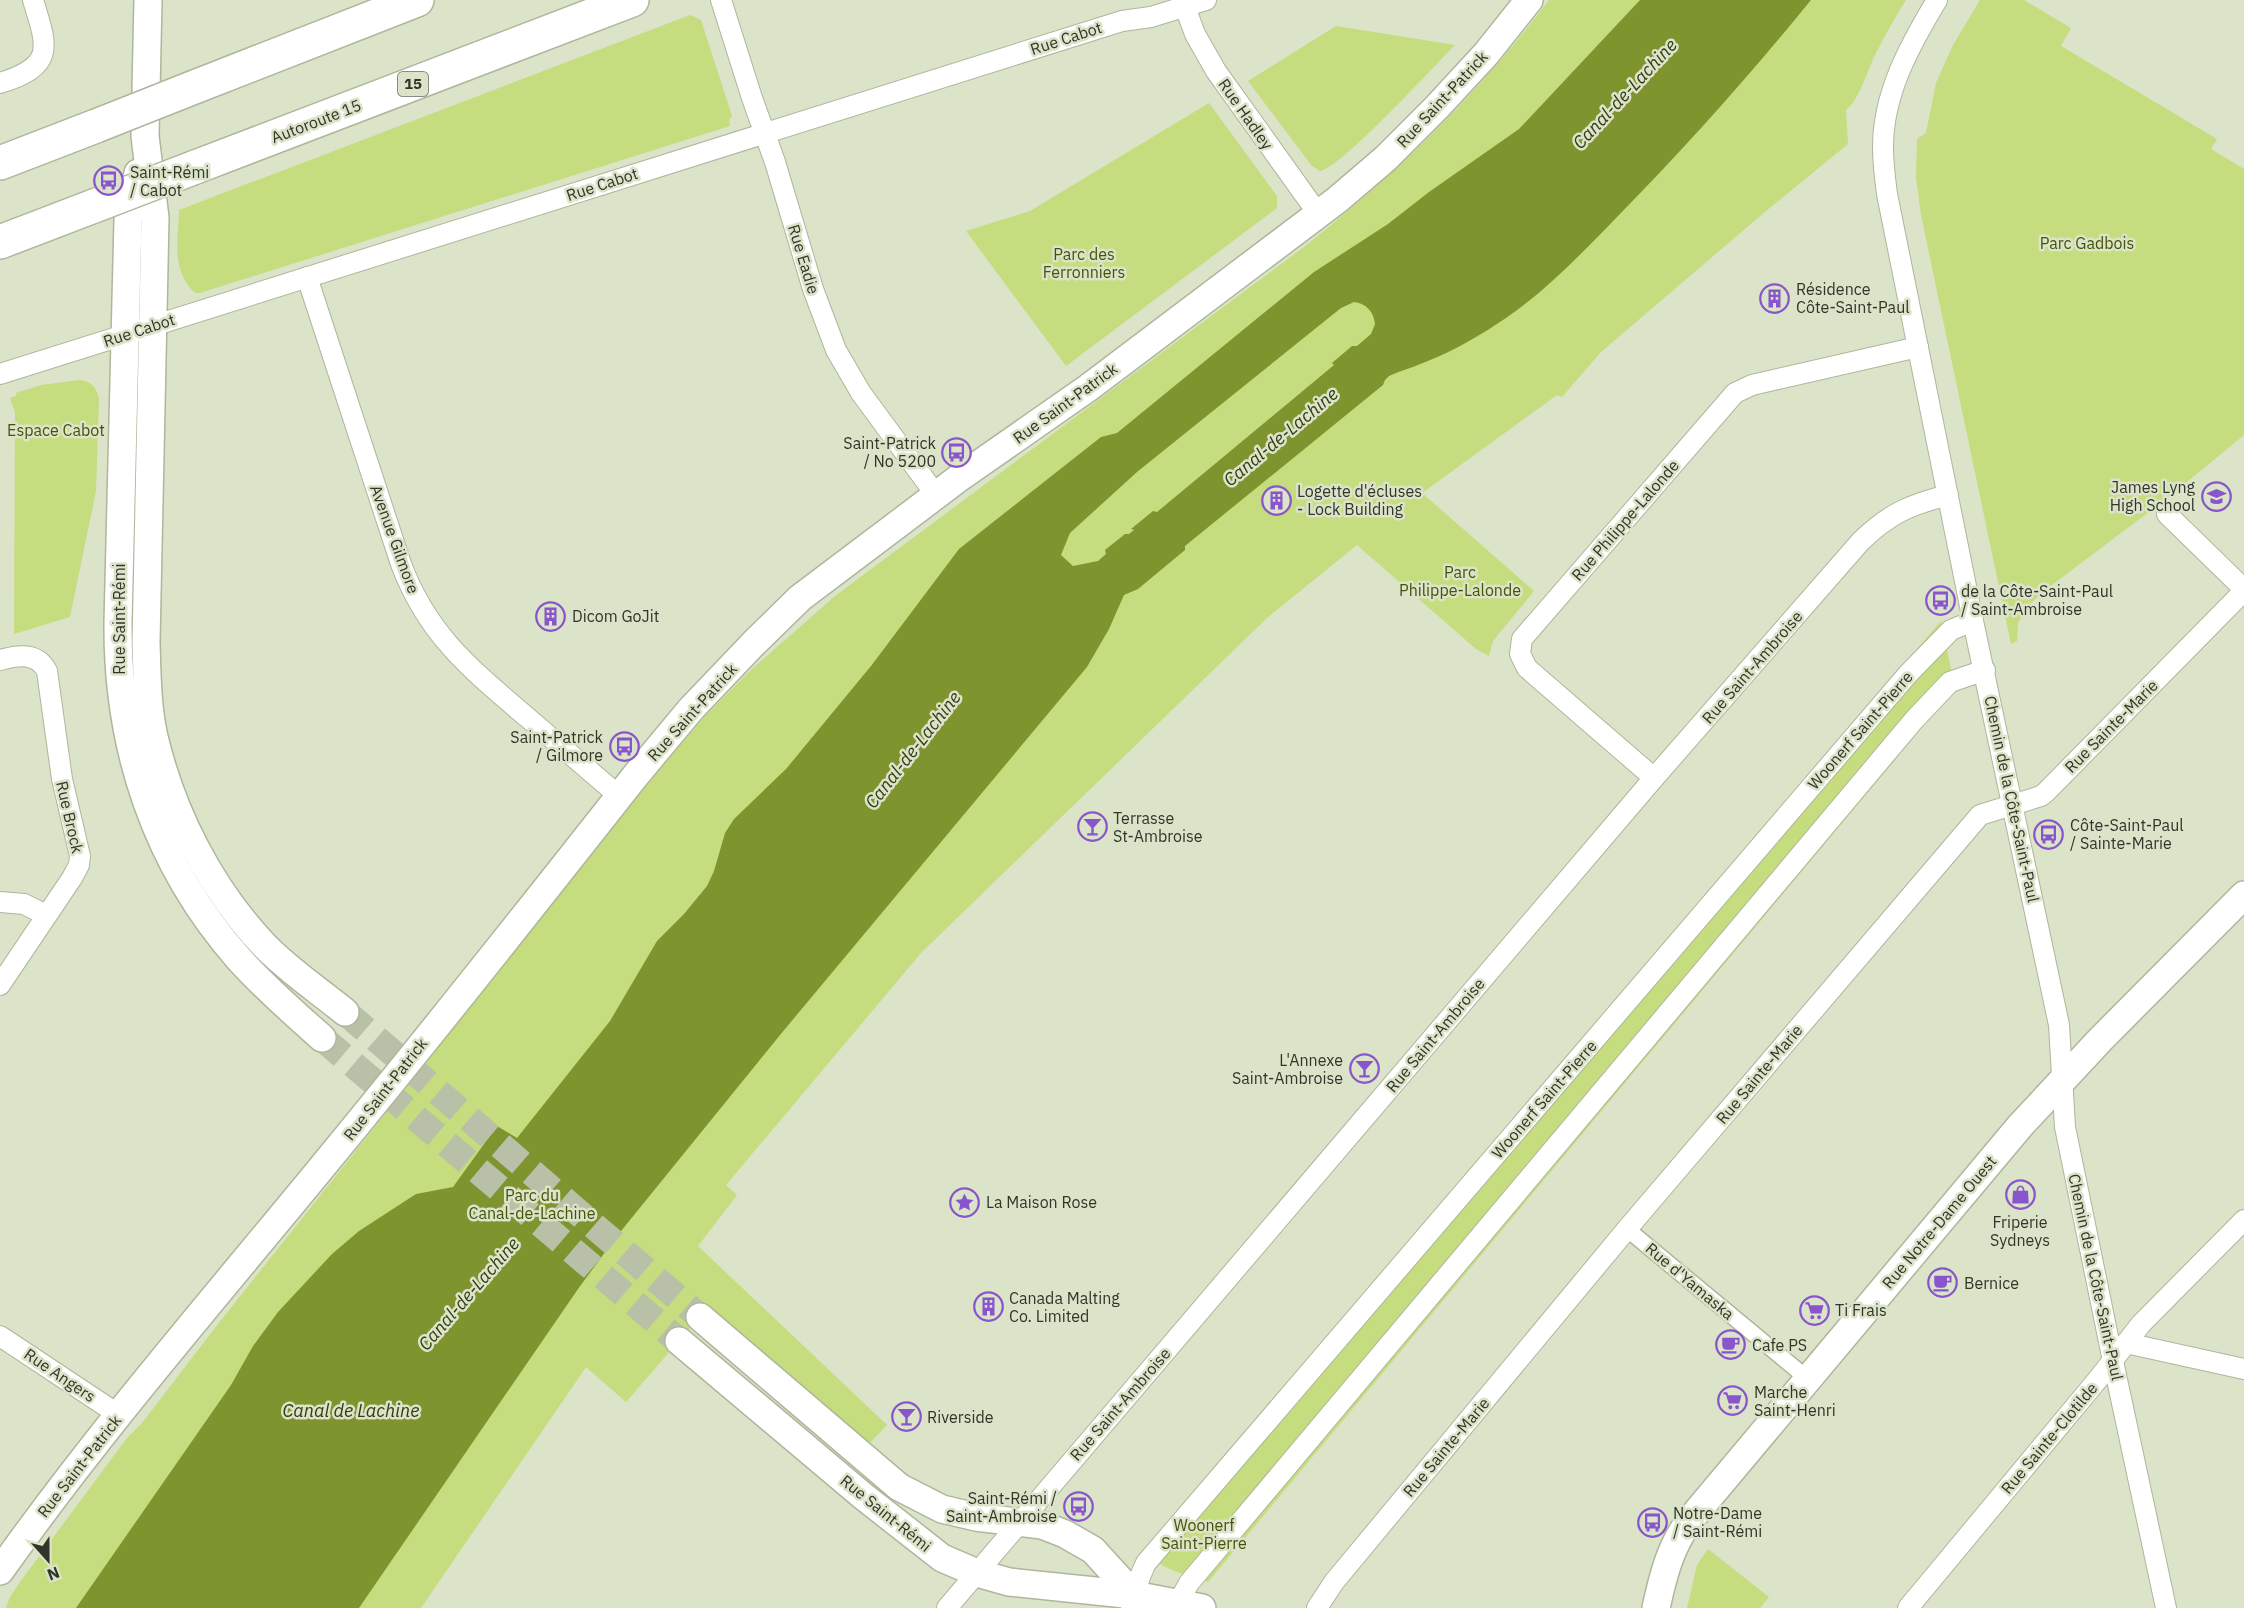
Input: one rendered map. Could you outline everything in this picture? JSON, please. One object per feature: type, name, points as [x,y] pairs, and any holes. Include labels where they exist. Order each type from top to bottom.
[{"type":"highway","points":[[0,163],[417,0]]},
{"type":"highway","name":"Autoroute 15","points":[[0,242],[632,0]]},
{"type":"main road","name":"Rue Saint-Rémi","points":[[148,0],[145,136],[155,218],[146,642],[150,714],[160,759],[183,822],[224,895],[279,960],[345,1011]]},
{"type":"main road","name":"Rue Saint-Patrick","points":[[0,1571],[119,1415],[333,1154],[670,733],[784,613],[822,581],[936,495],[1088,388],[1319,215],[1379,164],[1437,107],[1486,54],[1529,0]]},
{"type":"main road","name":"Rue Saint-Rémi","points":[[145,136],[128,220],[117,644],[124,717],[137,775],[150,812],[166,850],[197,905],[253,974],[322,1038]]},
{"type":"main road","name":"Rue Notre-Dame Ouest","points":[[1656,1608],[1666,1564],[1682,1530],[2020,1126],[2062,1080],[2244,895]]},
{"type":"main road","name":"Rue Saint-Rémi","points":[[700,1317],[899,1487],[942,1509],[976,1517],[1042,1525],[1093,1550],[1133,1601]]},
{"type":"main road","name":"Rue Saint-Rémi","points":[[679,1341],[942,1558],[977,1573],[1009,1582],[1133,1601],[1190,1606]]},
{"type":"street","points":[[0,83],[23,75],[40,60],[44,46],[43,34],[33,0]]},
{"type":"street","name":"Rue Eadie","points":[[721,0],[813,289],[839,356],[861,393],[936,495]]},
{"type":"street","name":"Rue Cabot","points":[[0,374],[1122,21],[1151,17],[1206,0]]},
{"type":"street","name":"Chemin de la Côte-Saint-Paul","points":[[1937,0],[1899,71],[1888,108],[1883,146],[1889,204],[2059,1025],[2065,1127],[2166,1608]]},
{"type":"street","name":"Rue Hadley","points":[[1185,7],[1195,34],[1216,71],[1319,215]]},
{"type":"street","name":"Avenue Gilmore","points":[[307,277],[401,564],[419,604],[442,639],[476,674],[619,796]]},
{"type":"street","name":"Rue Philippe-Lalonde","points":[[1654,778],[1527,668],[1520,654],[1522,639],[1735,393],[1752,385],[1918,347]]},
{"type":"street","name":"Rue Saint-Ambroise","points":[[947,1608],[1654,778],[1869,533],[1903,509],[1948,495]]},
{"type":"street","points":[[2167,514],[2244,590]]},
{"type":"street","name":"Rue Sainte-Marie","points":[[1317,1608],[1334,1582],[1627,1229],[1980,815],[2046,792],[2244,590]]},
{"type":"street","name":"Woonerf Saint-Pierre","points":[[1133,1601],[1140,1574],[1146,1563],[1877,710],[1942,638],[1955,628],[1974,621]]},
{"type":"street","name":"Rue Brock","points":[[0,660],[15,656],[28,656],[42,663],[47,671],[62,779],[80,856],[76,871],[0,985]]},
{"type":"street","name":"Woonerf Saint-Pierre","points":[[1190,1606],[1189,1583],[1914,720],[1950,682],[1985,670]]},
{"type":"street","points":[[0,902],[24,904],[46,915]]},
{"type":"street","name":"Rue Sainte-Clotilde","points":[[1908,1608],[2148,1317],[2244,1220]]},
{"type":"street","name":"Rue d'Yamaska","points":[[1627,1229],[1808,1379]]},
{"type":"street","name":"Rue Angers","points":[[0,1336],[119,1415]]},
{"type":"street","points":[[2126,1343],[2244,1369]]},
{"type":"green space","name":"Parc du Canal-de-Lachine","points":[[1549,0],[1906,0],[1879,46],[1859,92],[1846,110],[1848,144],[1601,352],[1562,397],[1557,395],[1422,493],[1534,591],[1493,641],[1489,656],[1476,649],[1357,545],[1267,618],[921,953],[726,1185],[737,1195],[698,1246],[887,1425],[868,1445],[709,1306],[626,1402],[586,1367],[421,1608],[6,1608],[20,1582],[127,1438],[142,1423],[218,1324],[659,770],[705,716],[752,669],[835,596],[1300,250],[1368,194],[1463,102]]},
{"type":"green space","name":"Parc Gadbois","points":[[1980,0],[2024,0],[2071,28],[2061,46],[2217,139],[2211,149],[2244,169],[2244,435],[2170,496],[2044,591],[2030,604],[2018,623],[2017,641],[2011,644],[1921,215],[1916,177],[1917,139],[1926,133],[1936,83],[1953,45]]},
{"type":"green space","points":[[690,15],[701,20],[732,116],[729,120],[730,126],[200,293],[195,293],[182,275],[177,244],[179,210]]},
{"type":"green space","points":[[1336,26],[1455,45],[1366,136],[1331,166],[1320,171],[1312,166],[1248,81]]},
{"type":"green space","name":"Parc des Ferronniers","points":[[1209,103],[1277,196],[1277,208],[1066,366],[966,231],[1030,211]]},
{"type":"green space","name":"Espace Cabot","points":[[80,380],[92,385],[99,398],[96,491],[70,617],[14,634],[15,413],[10,398],[16,396],[16,393],[41,385]]},
{"type":"green space","name":"Woonerf Saint-Pierre","points":[[1941,621],[1955,688],[1208,1582],[1174,1571],[1142,1555]]},
{"type":"green space","points":[[1708,1549],[1769,1597],[1760,1608],[1687,1608],[1697,1565]]},
{"type":"water","name":"Canal de Lachine","points":[[1640,0],[1811,0],[1693,137],[1643,191],[1550,283],[1521,307],[1476,337],[1434,359],[1389,376],[1383,385],[1185,546],[1185,550],[1138,589],[1124,595],[1109,629],[1087,667],[780,1035],[617,1236],[578,1289],[359,1608],[76,1608],[231,1385],[253,1346],[278,1312],[332,1254],[359,1231],[416,1194],[453,1187],[497,1126],[517,1138],[610,1021],[657,941],[684,914],[707,886],[714,871],[725,833],[734,819],[786,769],[871,666],[959,549],[1101,437],[1117,433],[1314,272],[1388,224],[1429,192],[1519,129]],"holes":[[[1354,302],[1369,309],[1373,316],[1375,324],[1371,334],[1357,346],[1352,346],[1332,363],[1334,365],[1157,512],[1153,511],[1131,529],[1134,530],[1125,534],[1105,550],[1106,554],[1098,561],[1073,566],[1061,555],[1070,533],[1137,472],[1341,308]]]},
{"type":"tunnel","points":[[345,1012],[700,1317]]},
{"type":"tunnel","points":[[322,1038],[679,1341]]},
{"type":"place","name":"Saint-Rémi / Cabot","points":[[109,181]]},
{"type":"place","name":"Résidence Côte-Saint-Paul","points":[[1775,298]]},
{"type":"place","name":"Saint-Patrick / No 5200","points":[[957,452]]},
{"type":"place","name":"James Lyng High School","points":[[2216,496]]},
{"type":"place","name":"Logette d'écluses - Lock Building","points":[[1276,500]]},
{"type":"place","name":"de la Côte-Saint-Paul / Saint-Ambroise","points":[[1940,600]]},
{"type":"place","name":"Dicom GoJit","points":[[551,616]]},
{"type":"place","name":"Saint-Patrick / Gilmore","points":[[624,746]]},
{"type":"place","name":"Terrasse St-Ambroise","points":[[1092,827]]},
{"type":"place","name":"Côte-Saint-Paul / Sainte-Marie","points":[[2049,834]]},
{"type":"place","name":"L'Annexe Saint-Ambroise","points":[[1364,1069]]},
{"type":"place","name":"Friperie Sydneys","points":[[2020,1194]]},
{"type":"place","name":"La Maison Rose","points":[[965,1202]]},
{"type":"place","name":"Bernice","points":[[1943,1283]]},
{"type":"place","name":"Canada Malting Co. Limited","points":[[988,1307]]},
{"type":"place","name":"Ti Frais","points":[[1814,1310]]},
{"type":"place","name":"Cafe PS","points":[[1731,1345]]},
{"type":"place","name":"Marche Saint-Henri","points":[[1733,1401]]},
{"type":"place","name":"Riverside","points":[[906,1417]]},
{"type":"place","name":"Saint-Rémi / Saint-Ambroise","points":[[1078,1507]]},
{"type":"place","name":"Notre-Dame / Saint-Rémi","points":[[1652,1522]]},
{"type":"water label","name":"Canal-de-Lachine","points":[[1625,94]]},
{"type":"water label","name":"Canal-de-Lachine","points":[[1281,437]]},
{"type":"water label","name":"Canal-de-Lachine","points":[[913,750]]},
{"type":"water label","name":"Canal-de-Lachine","points":[[469,1294]]},
{"type":"park label","name":"Parc Philippe-Lalonde","points":[[1460,581]]}]
